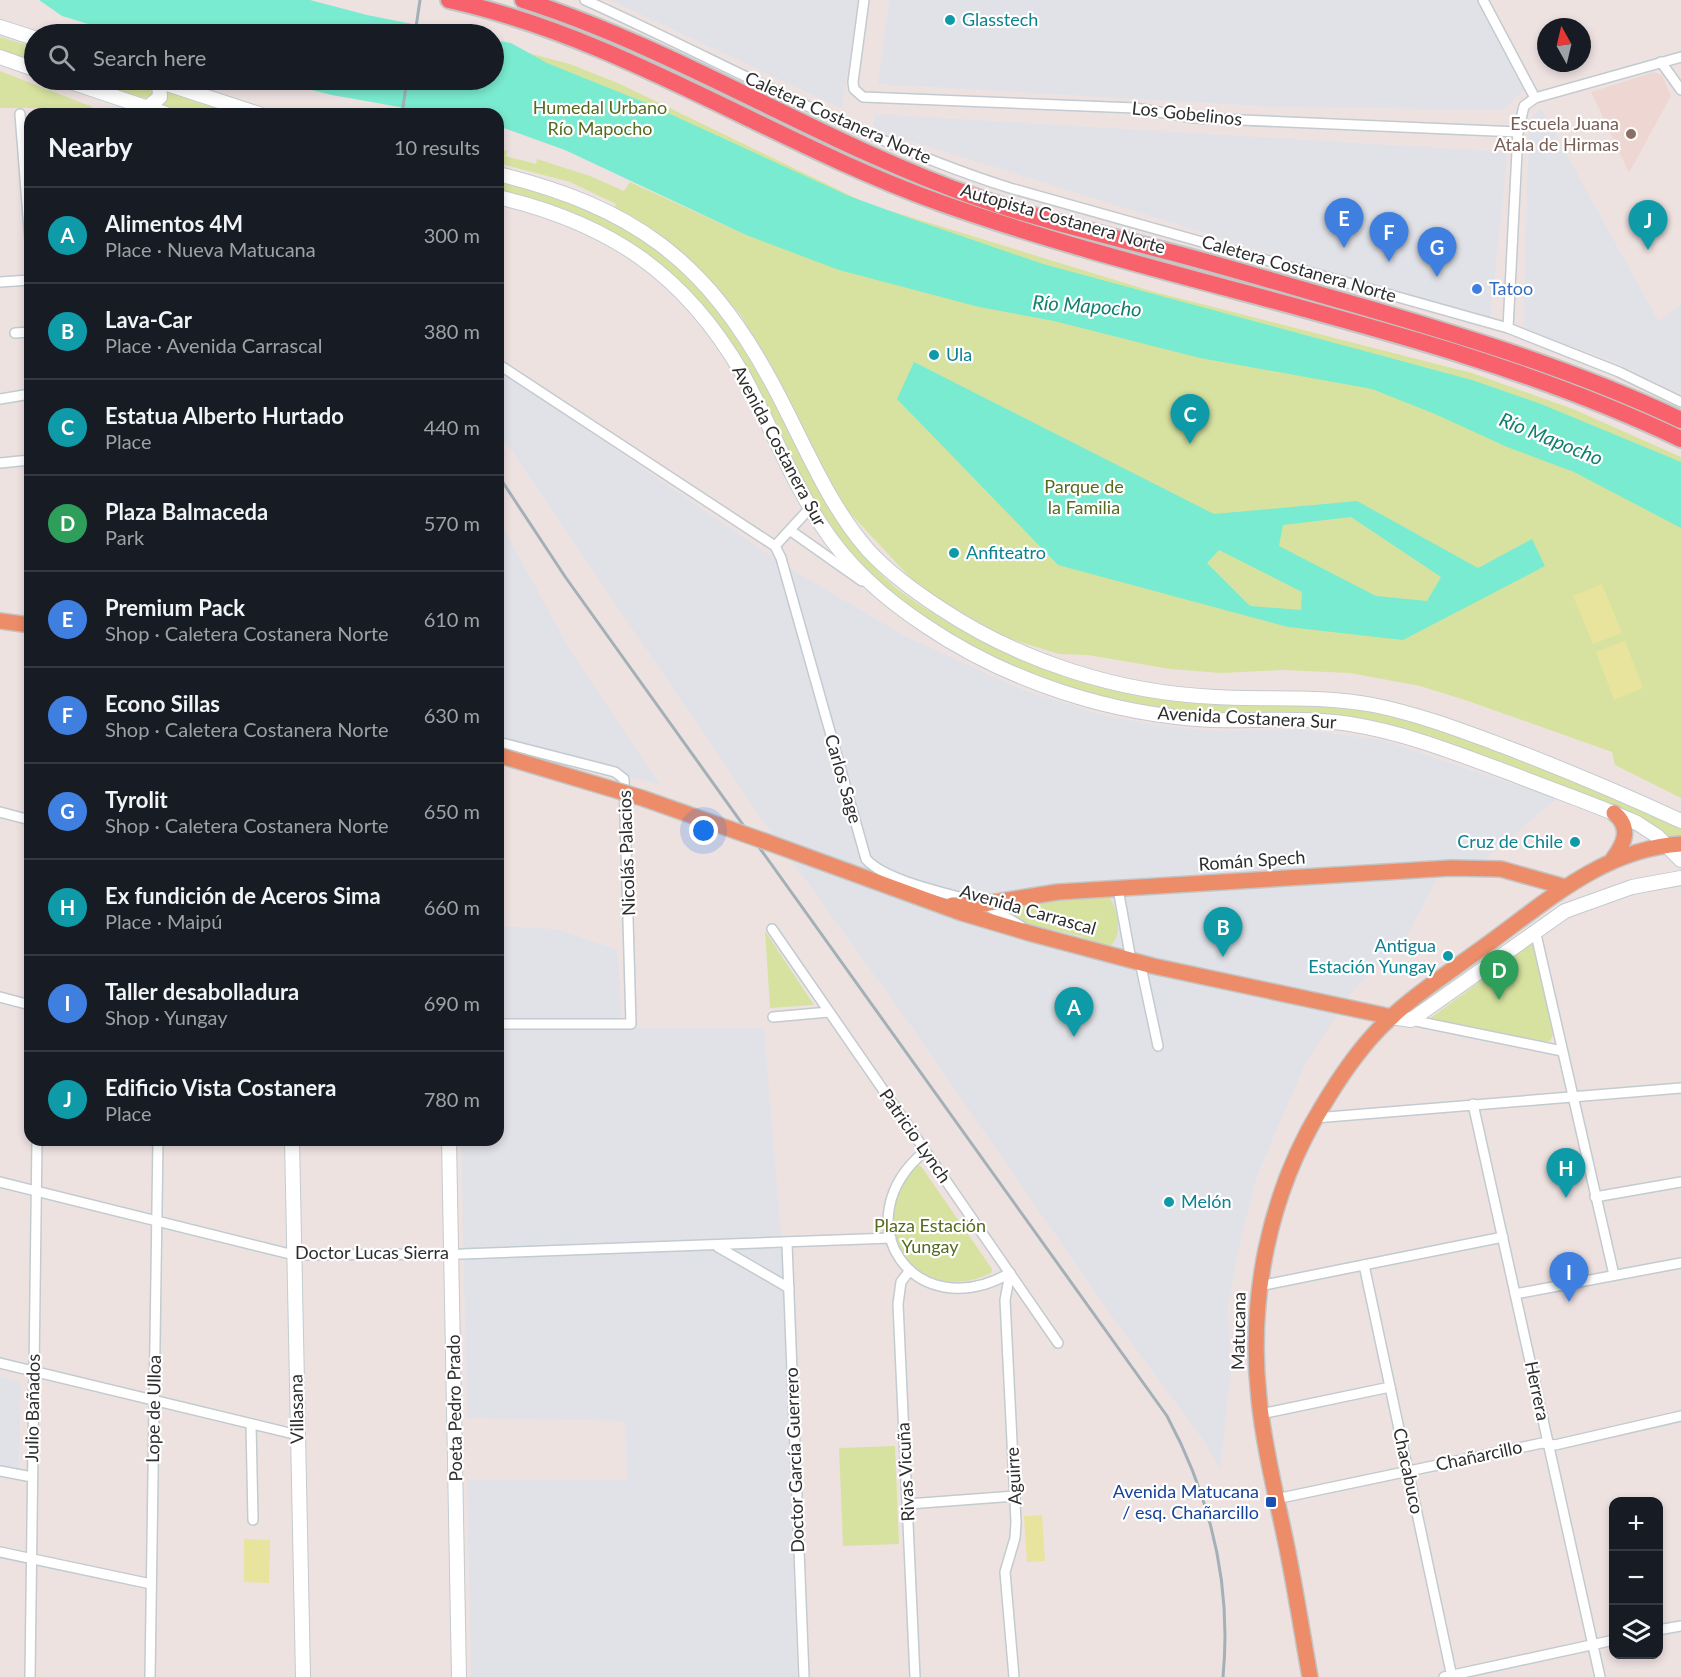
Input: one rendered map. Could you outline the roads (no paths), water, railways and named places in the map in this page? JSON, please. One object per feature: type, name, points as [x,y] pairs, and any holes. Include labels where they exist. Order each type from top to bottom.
[{"type":"highway","name":"Autopista Costanera Norte","points":[[448,0],[545,27],[598,47],[876,177],[940,203],[1038,234],[1482,359],[1598,401],[1681,439]]},
{"type":"highway","name":"Autopista Costanera Norte","points":[[522,0],[597,27],[851,146],[936,183],[1033,215],[1203,261],[1508,350],[1611,387],[1681,420]]},
{"type":"main road","points":[[0,27],[24,35]]},
{"type":"main road","points":[[0,57],[24,65]]},
{"type":"main road","points":[[94,90],[147,108],[160,97],[159,90]]},
{"type":"main road","points":[[187,90],[241,108]]},
{"type":"main road","name":"Avenida Costanera Sur","points":[[504,176],[552,188],[603,208],[654,239],[692,271],[718,300],[748,342],[835,503],[856,535],[879,561],[910,588],[969,625],[1044,661],[1090,676],[1144,689],[1213,697],[1338,700],[1410,714],[1575,774],[1681,821]]},
{"type":"main road","name":"Avenida Costanera Sur","points":[[504,198],[544,208],[588,225],[633,252],[674,286],[704,319],[742,374],[810,508],[843,556],[880,593],[926,627],[982,658],[1026,678],[1077,696],[1125,708],[1181,717],[1306,720],[1384,730],[1462,755],[1614,813],[1674,844],[1681,860]]},
{"type":"main road","points":[[0,621],[24,624]]},
{"type":"main road","name":"Avenida Carrascal","points":[[504,757],[687,812],[939,903],[989,912],[1029,933],[1135,961],[1411,1020]]},
{"type":"main road","points":[[1613,859],[1626,836],[1623,823],[1614,813]]},
{"type":"main road","name":"Matucana","points":[[1310,1677],[1261,1414],[1256,1353],[1259,1286],[1274,1219],[1288,1176],[1315,1118],[1364,1046],[1392,1017],[1566,887],[1613,859],[1674,844]]},
{"type":"main road","name":"Román Spech","points":[[989,912],[1010,898],[1118,889],[1473,868],[1514,872],[1566,887]]},
{"type":"main road","points":[[1411,1020],[1565,911],[1632,886],[1681,878]]},
{"type":"main road","name":"Villasana","points":[[292,1146],[303,1677]]},
{"type":"main road","name":"Poeta Pedro Prado","points":[[450,1146],[459,1677]]},
{"type":"street","name":"Caletera Costanera Norte","points":[[585,0],[852,128],[939,164],[1011,188],[1508,328],[1619,372],[1681,402]]},
{"type":"street","name":"Los Gobelinos","points":[[864,0],[853,82],[858,94],[870,98],[1143,109],[1194,118],[1518,132]]},
{"type":"street","points":[[1483,0],[1535,98]]},
{"type":"street","points":[[1508,328],[1518,132],[1522,110],[1535,98],[1681,57]]},
{"type":"street","points":[[1661,62],[1681,90]]},
{"type":"street","points":[[20,114],[24,165]]},
{"type":"street","points":[[0,282],[24,280]]},
{"type":"street","points":[[15,333],[24,332]]},
{"type":"street","points":[[504,368],[775,546],[810,508]]},
{"type":"street","points":[[0,399],[24,395]]},
{"type":"street","points":[[0,463],[24,461]]},
{"type":"street","points":[[791,531],[880,593]]},
{"type":"street","name":"Carlos Sage","points":[[775,546],[784,567],[867,860],[877,869],[989,912]]},
{"type":"street","name":"Nicolás Palacios","points":[[504,744],[615,772],[624,779],[631,1024],[504,1024]]},
{"type":"street","points":[[0,812],[24,818]]},
{"type":"street","points":[[1118,889],[1158,1046]]},
{"type":"street","name":"Patricio Lynch","points":[[772,929],[1058,1343]]},
{"type":"street","points":[[1536,930],[1614,1275]]},
{"type":"street","points":[[0,997],[24,1003]]},
{"type":"street","points":[[773,1017],[829,1012]]},
{"type":"street","name":"Avenida Carrascal","points":[[1411,1020],[1562,1051]]},
{"type":"street","points":[[1315,1118],[1681,1088]]},
{"type":"street","name":"Herrera","points":[[1473,1104],[1600,1677]]},
{"type":"street","name":"Julio Bañados","points":[[30,1677],[36,1146]]},
{"type":"street","name":"Lope de Ulloa","points":[[150,1677],[158,1146]]},
{"type":"street","points":[[925,1151],[903,1173],[891,1193],[888,1220],[891,1238],[898,1255],[910,1270],[935,1285],[958,1290],[981,1287],[1010,1273]]},
{"type":"street","name":"Doctor Lucas Sierra","points":[[0,1182],[294,1255],[452,1254],[787,1244],[891,1238]]},
{"type":"street","points":[[1595,1197],[1681,1182]]},
{"type":"street","points":[[1259,1286],[1503,1237]]},
{"type":"street","name":"Doctor García Guerrero","points":[[787,1244],[804,1677]]},
{"type":"street","points":[[717,1246],[789,1288]]},
{"type":"street","points":[[1515,1294],[1681,1263]]},
{"type":"street","name":"Chacabuco","points":[[1364,1265],[1449,1676]]},
{"type":"street","name":"Rivas Vicuña","points":[[910,1270],[901,1282],[898,1295],[915,1677]]},
{"type":"street","name":"Aguirre","points":[[1010,1273],[1005,1300],[1016,1530],[1005,1572],[1014,1677]]},
{"type":"street","points":[[0,1363],[298,1435]]},
{"type":"street","points":[[1261,1414],[1390,1387]]},
{"type":"street","name":"Chañarcillo","points":[[1276,1499],[1542,1443],[1555,1445],[1681,1416]]},
{"type":"street","points":[[251,1424],[253,1520]]},
{"type":"street","points":[[0,1471],[32,1478]]},
{"type":"street","points":[[908,1504],[1016,1496]]},
{"type":"street","points":[[0,1552],[152,1584]]},
{"type":"street","points":[[1663,1629],[1681,1626]]},
{"type":"street","points":[[1449,1676],[1609,1641]]},
{"type":"water","points":[[39,0],[310,0],[412,24],[88,24],[62,16]]},
{"type":"water","name":"Humedal Urbano Río Mapocho","points":[[504,42],[511,43],[547,63],[646,103],[849,196],[912,219],[1043,264],[1472,380],[1541,404],[1681,462],[1681,528],[1574,472],[1507,447],[1435,414],[1372,389],[1200,358],[1054,321],[979,307],[839,270],[746,235],[565,150],[504,128],[504,108],[405,108],[312,90],[504,90]]},
{"type":"water","points":[[914,362],[1214,514],[1357,501],[1478,568],[1532,539],[1545,566],[1403,640],[1288,627],[1058,565],[897,399]],"holes":[[[1351,517],[1441,577],[1427,601],[1376,596],[1279,546],[1283,525]],[[1219,550],[1302,592],[1301,610],[1250,606],[1207,563]]]},
{"type":"railway","points":[[416,24],[420,0]]},
{"type":"railway","points":[[403,108],[406,90]]},
{"type":"railway","points":[[504,484],[566,578],[1167,1416],[1196,1478],[1215,1542],[1224,1608],[1223,1677]]},
{"type":"place","name":"Glasstech","points":[[950,20]]},
{"type":"place","name":"Escuela Juana Atala de Hirmas","points":[[1631,134]]},
{"type":"place","name":"Premium Pack","points":[[1344,248]]},
{"type":"place","name":"Edificio Vista Costanera","points":[[1648,250]]},
{"type":"place","name":"Econo Sillas","points":[[1389,262]]},
{"type":"place","name":"Tyrolit","points":[[1437,277]]},
{"type":"place","name":"Tatoo","points":[[1477,289]]},
{"type":"place","name":"Ula","points":[[934,355]]},
{"type":"place","name":"Estatua Alberto Hurtado","points":[[1190,444]]},
{"type":"place","name":"Anfiteatro","points":[[954,553]]},
{"type":"place","name":"Cruz de Chile","points":[[1575,842]]},
{"type":"place","name":"Antigua Estación Yungay","points":[[1448,956]]},
{"type":"place","name":"Lava-Car","points":[[1223,957]]},
{"type":"place","name":"Plaza Balmaceda","points":[[1499,1000]]},
{"type":"place","name":"Alimentos 4M","points":[[1074,1037]]},
{"type":"place","name":"Ex fundición de Aceros Sima","points":[[1566,1198]]},
{"type":"place","name":"Melón","points":[[1169,1202]]},
{"type":"place","name":"Taller desabolladura","points":[[1569,1302]]},
{"type":"place","name":"Avenida Matucana / esq. Chañarcillo","points":[[1271,1502]]},
{"type":"water label","name":"Río Mapocho","points":[[1087,306]]},
{"type":"water label","name":"Río Mapocho","points":[[1551,439]]},
{"type":"park label","name":"Parque de la Familia","points":[[1084,497]]},
{"type":"park label","name":"Plaza Estación Yungay","points":[[930,1236]]}]
